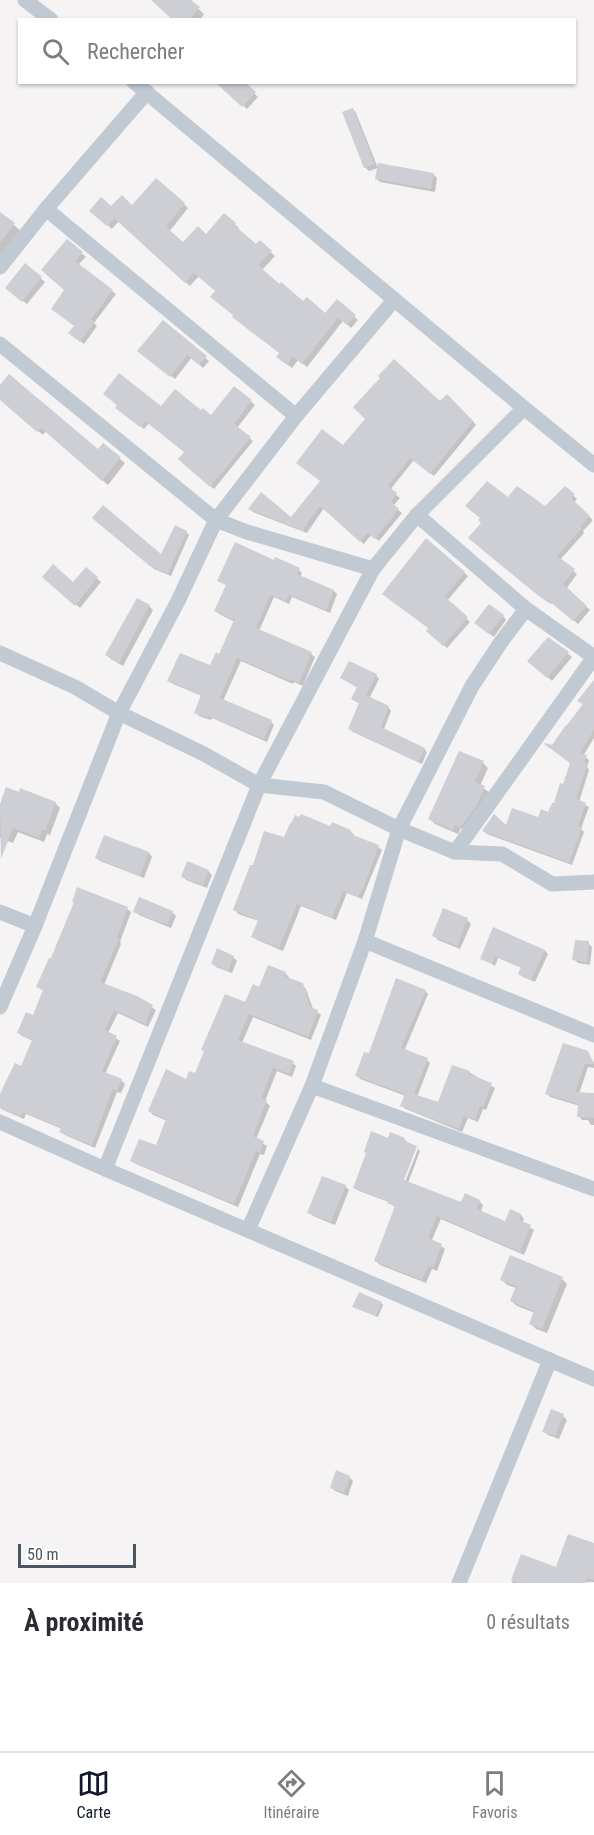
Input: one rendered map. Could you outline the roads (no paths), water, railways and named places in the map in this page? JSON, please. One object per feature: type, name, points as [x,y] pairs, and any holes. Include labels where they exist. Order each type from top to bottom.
[{"type":"street","points":[[25,0],[48,18]]},
{"type":"street","points":[[137,84],[594,465]]},
{"type":"street","points":[[0,267],[46,209],[147,92]]},
{"type":"street","points":[[46,209],[296,416]]},
{"type":"street","points":[[0,1007],[118,713],[178,601],[216,520],[296,416],[394,300]]},
{"type":"street","points":[[0,344],[216,520],[247,532],[373,569]]},
{"type":"street","points":[[105,1169],[259,785],[373,569],[417,515],[524,408]]},
{"type":"street","points":[[417,515],[526,609],[594,657],[455,852]]},
{"type":"street","points":[[248,1230],[312,1086],[365,940],[399,830],[472,686],[526,609]]},
{"type":"street","points":[[0,653],[75,687],[118,713],[204,754],[259,785],[324,792],[399,830],[455,852],[502,854],[552,884],[594,882]]},
{"type":"street","points":[[0,912],[34,926]]},
{"type":"street","points":[[365,940],[594,1035]]},
{"type":"street","points":[[312,1086],[594,1189]]},
{"type":"street","points":[[0,1122],[594,1379]]},
{"type":"street","points":[[459,1583],[550,1360]]}]
